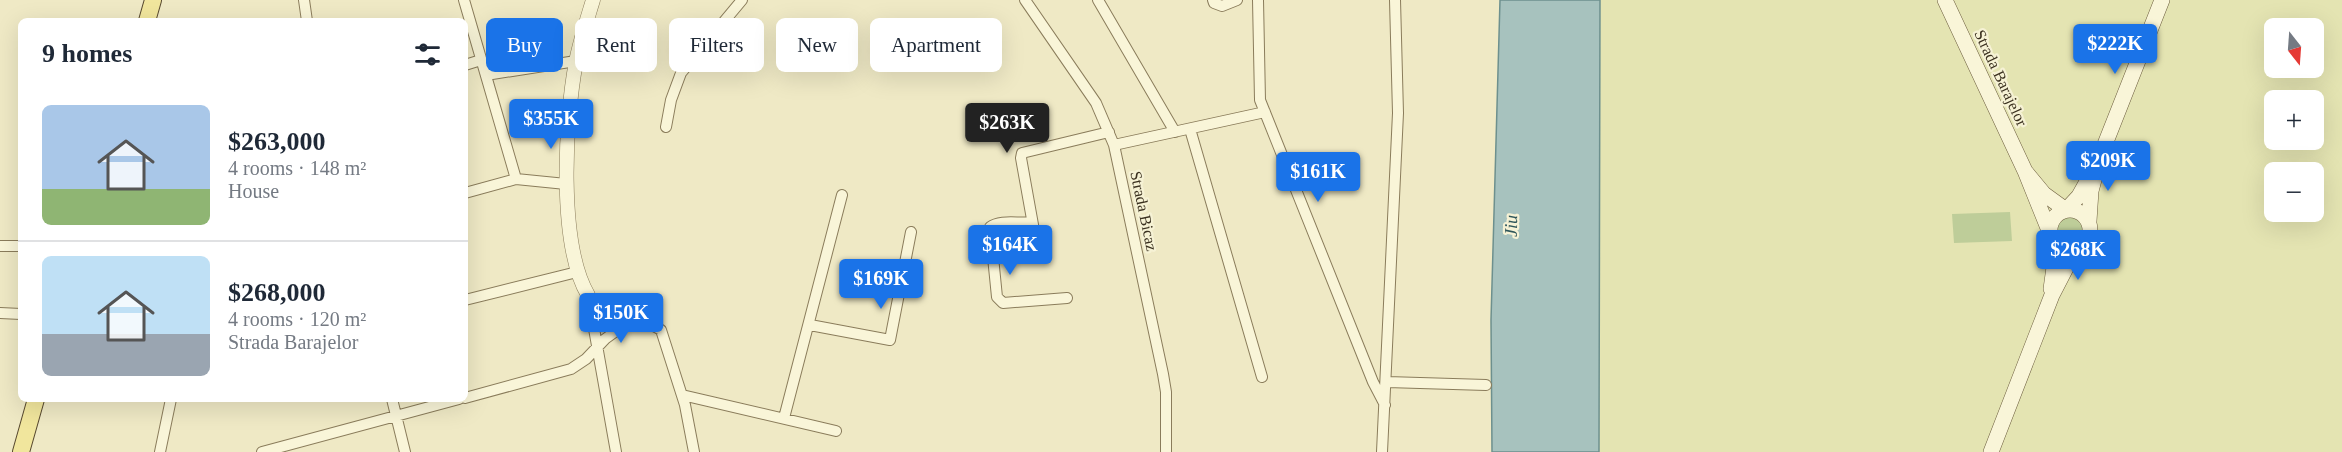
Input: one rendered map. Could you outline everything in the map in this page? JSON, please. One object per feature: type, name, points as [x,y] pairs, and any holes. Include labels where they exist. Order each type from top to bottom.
[{"type":"main road","points":[[148,18],[153,0]]},
{"type":"main road","name":"Strada Barajelor","points":[[1945,0],[2025,171],[2051,236],[2055,260],[2052,295]]},
{"type":"main road","points":[[2080,248],[2067,250],[2061,248],[2051,236],[2052,221],[2055,216],[2067,210],[2079,196],[2098,162],[2162,0]]},
{"type":"main road","points":[[2089,220],[2091,191],[2098,162]]},
{"type":"main road","name":"Strada Barajelor","points":[[1991,452],[2052,295],[2067,266],[2089,239],[2091,233],[2089,220],[2080,211],[2067,210],[2044,194],[2025,171]]},
{"type":"main road","points":[[21,452],[35,402]]},
{"type":"street","points":[[304,0],[307,18]]},
{"type":"street","points":[[464,0],[516,179]]},
{"type":"street","points":[[588,18],[593,0]]},
{"type":"street","points":[[666,127],[671,100],[681,73],[742,0]]},
{"type":"street","name":"Strada Bicaz","points":[[1025,0],[1096,103],[1114,145],[1163,374],[1166,392],[1166,452]]},
{"type":"street","points":[[1098,0],[1175,132]]},
{"type":"street","points":[[1213,0],[1214,3],[1222,6],[1237,0]]},
{"type":"street","points":[[1258,0],[1259,93],[1373,382],[1385,405]]},
{"type":"street","points":[[1382,452],[1398,113],[1395,0]]},
{"type":"street","points":[[468,64],[481,60]]},
{"type":"street","points":[[486,75],[575,61]]},
{"type":"street","points":[[575,71],[566,184],[577,272],[588,295],[616,452]]},
{"type":"street","points":[[1114,145],[1265,112]]},
{"type":"street","points":[[1190,129],[1262,377]]},
{"type":"street","points":[[1039,258],[1022,153],[1108,132]]},
{"type":"street","points":[[468,192],[516,179],[566,184]]},
{"type":"street","points":[[784,418],[842,195]]},
{"type":"street","points":[[1032,222],[999,223],[990,227],[998,297],[1003,303],[1067,298]]},
{"type":"street","points":[[810,325],[890,340],[911,232]]},
{"type":"street","points":[[0,246],[18,246]]},
{"type":"street","points":[[468,299],[577,272]]},
{"type":"street","points":[[588,295],[614,314],[630,321],[652,325],[661,330],[682,395],[694,452]]},
{"type":"street","points":[[0,314],[18,314]]},
{"type":"street","points":[[468,397],[567,371],[581,363],[630,321]]},
{"type":"street","points":[[1387,382],[1486,385]]},
{"type":"street","points":[[682,395],[836,431]]},
{"type":"street","points":[[160,452],[170,402]]},
{"type":"street","points":[[393,402],[405,452]]},
{"type":"street","points":[[262,452],[448,402]]},
{"type":"green space","points":[[1600,0],[2342,0],[2342,452],[1599,452]]},
{"type":"green space","points":[[2010,212],[2012,241],[1954,243],[1952,214]]},
{"type":"green space","points":[[2071,215],[2077,216],[2085,224],[2085,236],[2077,244],[2071,245],[2065,244],[2057,236],[2056,230],[2057,224],[2065,216]]},
{"type":"water","name":"Jiu","points":[[1500,0],[1600,0],[1599,452],[1492,452],[1491,320]]}]
